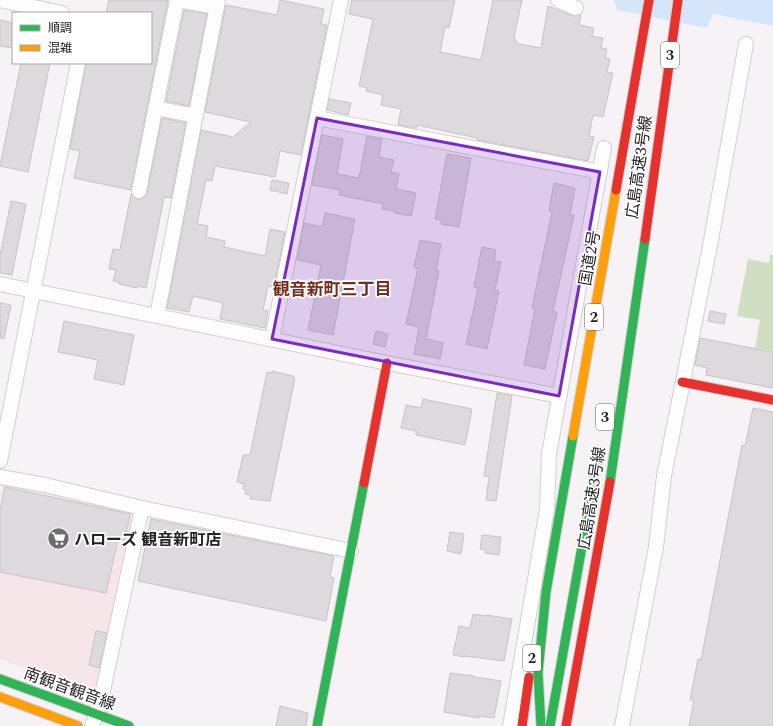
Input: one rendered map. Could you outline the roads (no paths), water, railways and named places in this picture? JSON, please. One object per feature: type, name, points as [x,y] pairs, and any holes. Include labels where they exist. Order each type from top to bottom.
[{"type":"main road","name":"国道2号","points":[[541,726],[538,673],[546,592],[642,42],[648,0]]},
{"type":"main road","name":"3","points":[[661,109],[678,0]]},
{"type":"main road","name":"広島高速3号線","points":[[630,279],[661,109]]},
{"type":"main road","name":"広島高速3号線","points":[[566,726],[586,622],[618,428],[661,109]]},
{"type":"main road","points":[[317,726],[387,362]]},
{"type":"main road","points":[[682,382],[773,400]]},
{"type":"main road","name":"広島高速3号線","points":[[550,726],[601,442]]},
{"type":"main road","name":"国道2号","points":[[522,726],[539,613],[546,592]]},
{"type":"main road","name":"南観音観音線","points":[[0,679],[94,720],[129,726]]},
{"type":"main road","name":"南観音観音線","points":[[0,697],[78,726]]},
{"type":"street","points":[[0,0],[57,12]]},
{"type":"street","points":[[139,191],[178,0],[218,4],[157,316]]},
{"type":"street","points":[[272,339],[341,0]]},
{"type":"street","points":[[558,0],[576,8]]},
{"type":"street","points":[[622,726],[656,547],[664,476],[710,246],[746,44]]},
{"type":"street","points":[[0,461],[78,64]]},
{"type":"street","points":[[156,108],[196,116]]},
{"type":"street","points":[[317,118],[600,172]]},
{"type":"street","points":[[510,726],[547,509],[549,454],[604,148]]},
{"type":"street","points":[[0,284],[559,396]]},
{"type":"street","points":[[0,477],[45,485],[142,508],[351,551]]},
{"type":"street","points":[[94,720],[101,700],[142,508]]},
{"type":"water","points":[[614,0],[773,0],[773,26],[713,14],[707,28],[617,10]]},
{"type":"place","name":"ハローズ 観音新町店","points":[[59,539]]},
{"type":"district","name":"観音新町三丁目","points":[[332,289]]}]
